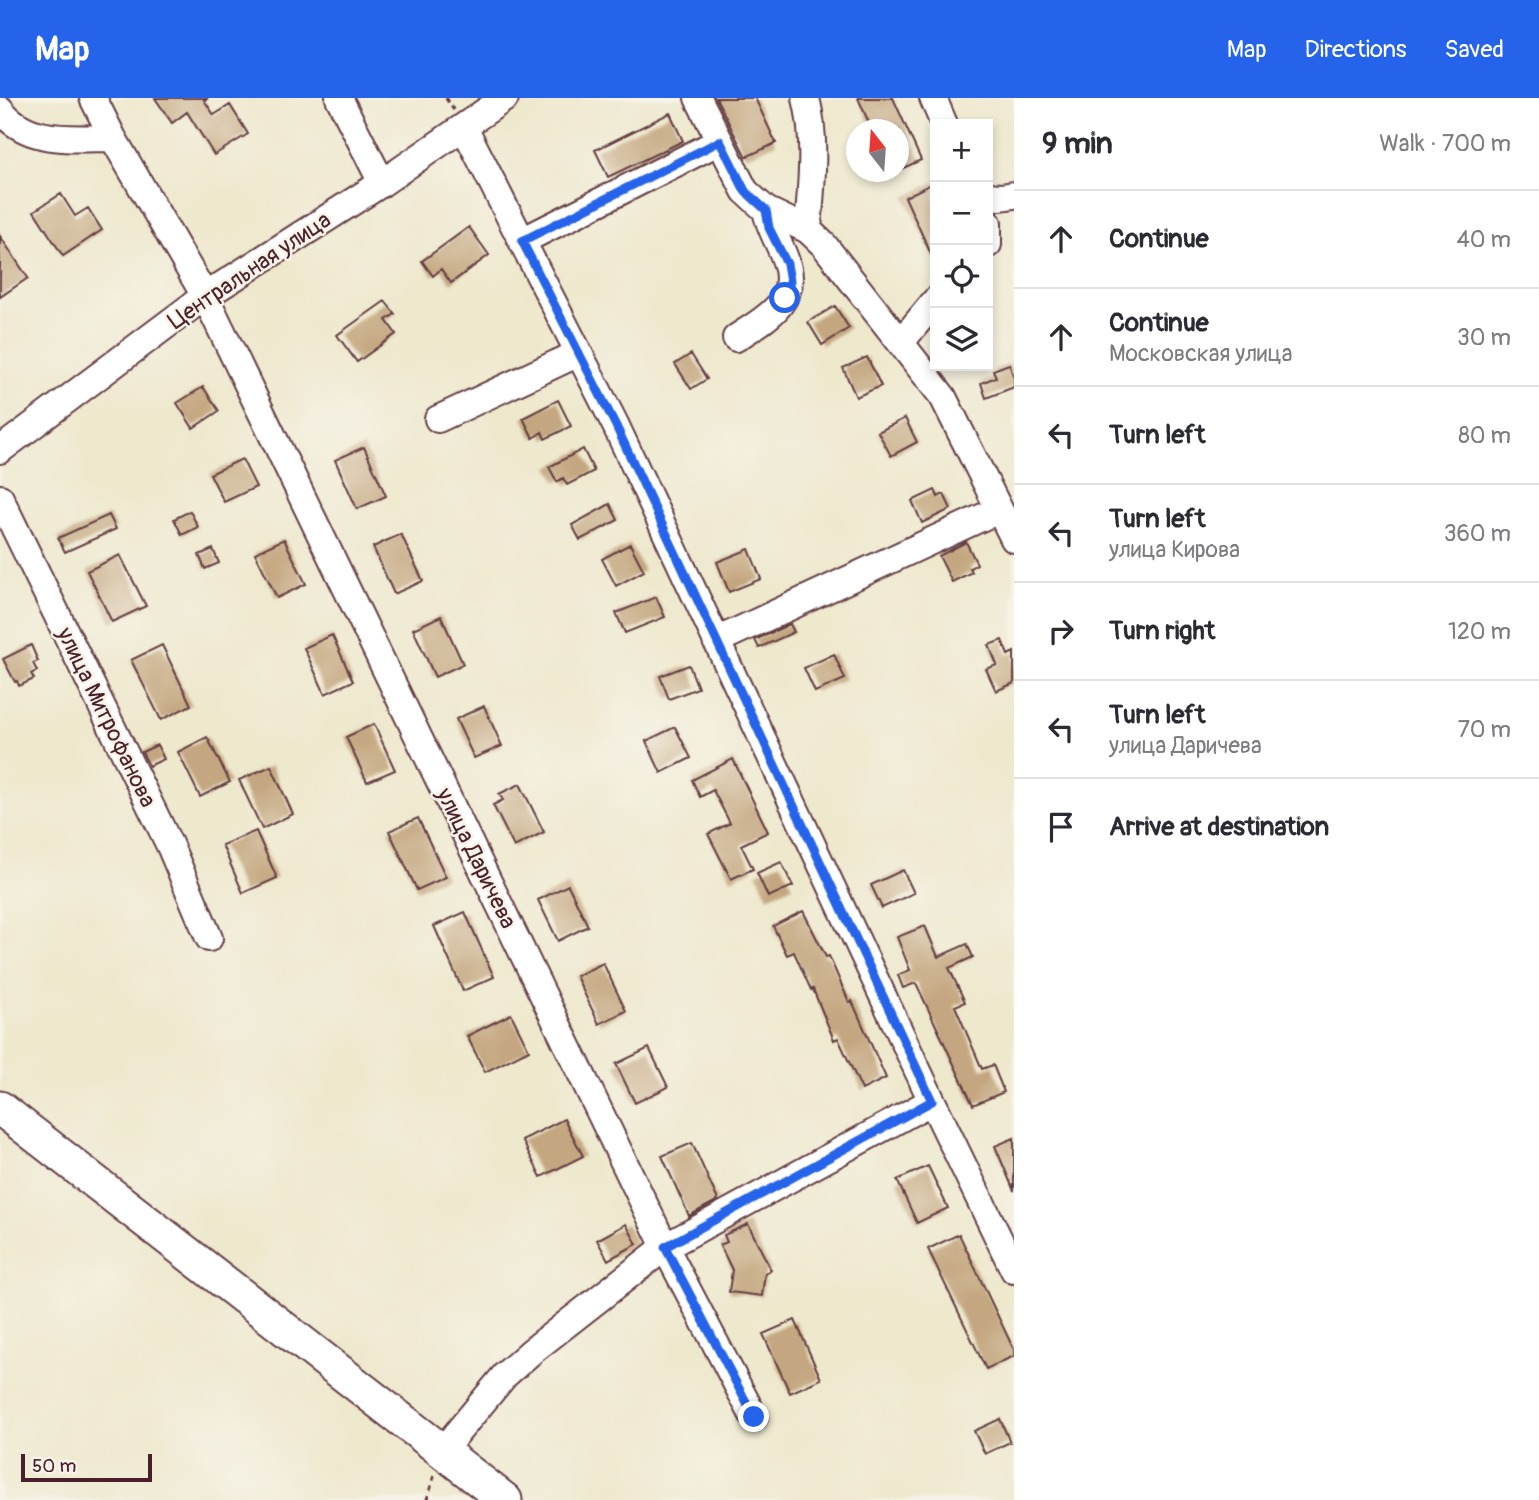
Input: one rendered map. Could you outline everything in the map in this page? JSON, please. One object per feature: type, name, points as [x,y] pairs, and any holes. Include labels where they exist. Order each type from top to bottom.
[{"type":"main road","points":[[0,1108],[505,1500]]},
{"type":"street","name":"улица Даричева","points":[[93,98],[113,138],[205,296],[665,1247],[754,1417]]},
{"type":"street","points":[[339,98],[382,183]]},
{"type":"street","name":"Центральная улица","points":[[0,450],[205,296],[382,183],[505,98]]},
{"type":"street","points":[[698,98],[745,191],[766,210],[808,229],[824,245],[943,397],[1014,538]]},
{"type":"street","points":[[806,98],[814,141],[808,229]]},
{"type":"street","points":[[933,98],[942,119]]},
{"type":"street","points":[[0,109],[17,126],[49,137]]},
{"type":"street","points":[[464,127],[616,426],[1014,1270]]},
{"type":"street","points":[[0,140],[49,137],[113,138]]},
{"type":"street","points":[[522,241],[720,141]]},
{"type":"street","points":[[993,196],[1014,195]]},
{"type":"street","points":[[736,338],[774,313],[785,298],[790,281],[787,264],[769,228],[766,210]]},
{"type":"street","points":[[901,342],[930,307]]},
{"type":"street","points":[[438,419],[579,353]]},
{"type":"street","name":"улица Митрофанова","points":[[0,498],[170,846],[209,938]]},
{"type":"street","points":[[716,641],[998,510]]},
{"type":"street","points":[[442,1451],[505,1375],[665,1247],[932,1101]]},
{"type":"building","points":[[155,98],[208,98],[204,100],[214,115],[230,105],[248,134],[214,155],[187,112],[172,123]]},
{"type":"building","points":[[716,98],[755,98],[776,143],[746,157]]},
{"type":"building","points":[[858,98],[893,98],[902,119],[867,119]]},
{"type":"building","points":[[670,113],[683,141],[608,177],[595,150]]},
{"type":"building","points":[[909,133],[921,160],[909,165]]},
{"type":"building","points":[[930,184],[930,252],[905,197]]},
{"type":"building","points":[[61,194],[75,216],[88,208],[102,230],[63,256],[34,211]]},
{"type":"building","points":[[469,227],[489,255],[451,283],[441,269],[433,276],[422,261]]},
{"type":"building","points":[[0,236],[28,278],[0,297]]},
{"type":"building","points":[[385,301],[395,314],[386,320],[396,334],[357,362],[337,335]]},
{"type":"building","points":[[835,306],[849,328],[822,345],[808,322]]},
{"type":"building","points":[[691,354],[707,379],[691,389],[675,364]]},
{"type":"building","points":[[867,357],[881,386],[856,397],[843,368]]},
{"type":"building","points":[[1009,364],[1014,387],[986,398],[981,383],[996,377],[993,370]]},
{"type":"building","points":[[203,387],[219,411],[193,428],[177,403]]},
{"type":"building","points":[[558,400],[571,426],[545,439],[542,432],[533,438],[523,418]]},
{"type":"building","points":[[905,418],[917,442],[891,456],[878,432]]},
{"type":"building","points":[[364,447],[386,496],[357,509],[335,460]]},
{"type":"building","points":[[583,449],[594,471],[567,485],[563,478],[557,482],[549,467]]},
{"type":"building","points":[[242,459],[256,487],[224,502],[210,474]]},
{"type":"building","points":[[935,490],[938,497],[944,494],[951,509],[922,523],[912,501]]},
{"type":"building","points":[[610,504],[618,520],[580,540],[572,525]]},
{"type":"building","points":[[190,511],[198,527],[182,535],[174,519]]},
{"type":"building","points":[[109,515],[116,529],[65,552],[58,538]]},
{"type":"building","points":[[401,534],[423,581],[394,594],[373,547]]},
{"type":"building","points":[[284,539],[306,584],[277,598],[255,553]]},
{"type":"building","points":[[966,542],[977,564],[970,568],[972,572],[952,582],[939,556]]},
{"type":"building","points":[[630,544],[644,571],[616,586],[602,559]]},
{"type":"building","points":[[213,549],[219,563],[205,569],[199,555]]},
{"type":"building","points":[[749,549],[761,579],[729,592],[717,562]]},
{"type":"building","points":[[120,555],[146,606],[112,622],[87,571]]},
{"type":"building","points":[[656,597],[665,617],[625,633],[616,613]]},
{"type":"building","points":[[441,616],[463,664],[435,677],[413,629]]},
{"type":"building","points":[[790,624],[794,632],[759,648],[755,640]]},
{"type":"building","points":[[332,635],[353,681],[325,694],[304,648]]},
{"type":"building","points":[[1002,640],[1008,655],[1014,652],[1014,683],[996,691],[986,669],[997,665],[989,645]]},
{"type":"building","points":[[31,645],[38,661],[33,663],[37,671],[31,674],[34,679],[19,686],[3,659]]},
{"type":"building","points":[[162,645],[191,705],[161,720],[131,660]]},
{"type":"building","points":[[834,654],[845,679],[815,692],[804,668]]},
{"type":"building","points":[[689,665],[698,688],[669,699],[660,676]]},
{"type":"building","points":[[484,706],[502,746],[474,758],[456,719]]},
{"type":"building","points":[[374,724],[395,770],[367,782],[346,737]]},
{"type":"building","points":[[675,727],[691,758],[661,773],[646,741]]},
{"type":"building","points":[[207,737],[230,782],[200,797],[178,752]]},
{"type":"building","points":[[157,745],[164,759],[149,766],[142,752]]},
{"type":"building","points":[[733,759],[768,832],[741,845],[753,869],[731,879],[708,834],[730,823],[713,790],[700,797],[692,780]]},
{"type":"building","points":[[271,766],[293,814],[262,829],[239,780]]},
{"type":"building","points":[[520,784],[544,832],[514,847],[493,805],[503,800],[499,794]]},
{"type":"building","points":[[418,818],[446,877],[417,890],[389,831]]},
{"type":"building","points":[[256,831],[277,878],[243,893],[222,845]]},
{"type":"building","points":[[781,862],[793,886],[768,897],[757,873]]},
{"type":"building","points":[[903,870],[914,893],[882,908],[871,885]]},
{"type":"building","points":[[568,885],[588,926],[558,941],[538,900]]},
{"type":"building","points":[[803,911],[826,957],[829,956],[849,1002],[852,1001],[886,1078],[862,1090],[838,1038],[834,1040],[794,952],[787,955],[773,926]]},
{"type":"building","points":[[465,912],[494,977],[463,991],[434,926]]},
{"type":"building","points":[[925,926],[938,957],[967,944],[973,957],[949,968],[965,1002],[955,1006],[982,1069],[993,1065],[1004,1092],[973,1105],[916,983],[903,988],[898,975],[910,970],[897,937]]},
{"type":"building","points":[[603,963],[626,1011],[599,1024],[576,976]]},
{"type":"building","points":[[511,1014],[529,1050],[485,1072],[467,1036]]},
{"type":"building","points":[[649,1048],[668,1087],[635,1103],[616,1064]]},
{"type":"building","points":[[564,1119],[583,1156],[541,1177],[522,1140]]},
{"type":"building","points":[[1014,1138],[1014,1191],[995,1146]]},
{"type":"building","points":[[692,1143],[718,1200],[689,1216],[662,1156]]},
{"type":"building","points":[[928,1166],[948,1208],[917,1223],[897,1180]]},
{"type":"building","points":[[626,1224],[637,1244],[608,1260],[597,1240]]},
{"type":"building","points":[[748,1224],[771,1270],[765,1273],[762,1296],[729,1292],[732,1270],[720,1245],[727,1242],[724,1235]]},
{"type":"building","points":[[959,1234],[1014,1350],[1014,1356],[986,1369],[928,1249]]},
{"type":"building","points":[[795,1320],[821,1379],[790,1393],[763,1334]]},
{"type":"building","points":[[1000,1419],[1010,1442],[985,1454],[974,1431]]},
{"type":"route","points":[[754,1417],[665,1247],[932,1101],[616,426],[522,241],[720,141],[745,191],[766,210],[769,228],[787,264],[790,281],[785,298]]}]
